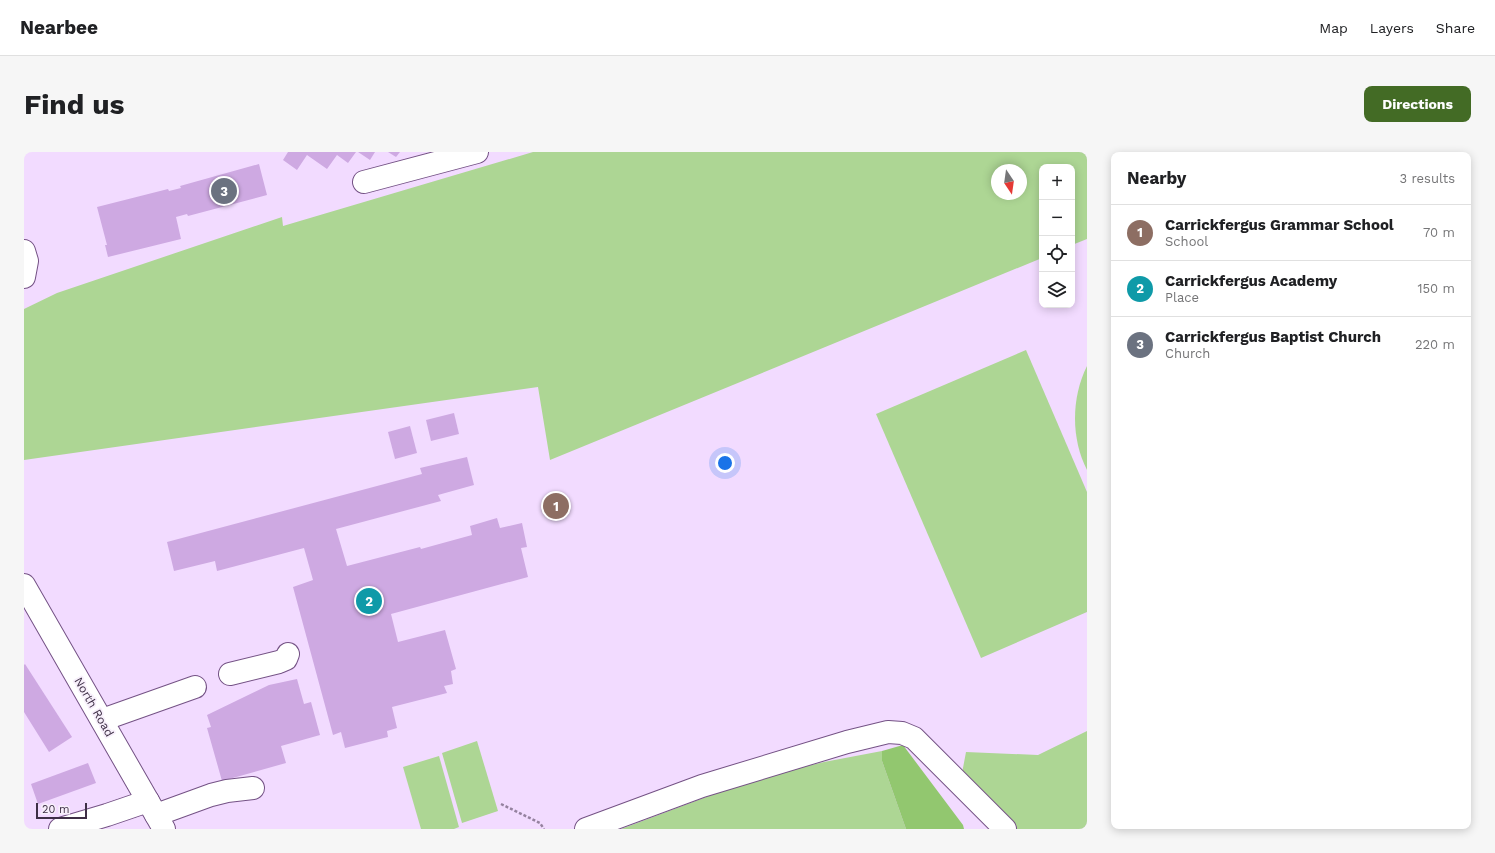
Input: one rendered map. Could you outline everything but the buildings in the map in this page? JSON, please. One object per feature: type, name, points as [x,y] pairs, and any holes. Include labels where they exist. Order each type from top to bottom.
[{"type":"street","points":[[364,182],[477,152]]},
{"type":"street","points":[[24,251],[27,261],[24,277]]},
{"type":"street","name":"North Road","points":[[24,585],[156,815]]},
{"type":"street","points":[[230,674],[286,660],[288,654]]},
{"type":"street","points":[[102,720],[195,687]]},
{"type":"street","points":[[586,829],[702,786],[847,742],[888,732],[902,733],[914,738],[1005,829]]},
{"type":"street","points":[[60,829],[89,821],[156,815],[212,794],[253,788]]},
{"type":"path","points":[[501,804],[540,823],[544,829]]},
{"type":"green space","points":[[533,152],[1087,152],[1087,239],[1075,244],[1075,164],[1039,164],[1039,259],[550,460],[538,387],[24,460],[24,309],[57,293],[282,217],[283,226]]},
{"type":"green space","points":[[1026,350],[1087,492],[1087,612],[981,658],[876,414]]},
{"type":"green space","points":[[1087,366],[1087,470],[1078,445],[1075,418],[1078,391]]},
{"type":"green space","points":[[1087,731],[1087,829],[1005,829],[960,784],[966,752],[1038,755]]},
{"type":"green space","points":[[477,741],[498,811],[462,823],[442,753]]},
{"type":"green space","points":[[903,745],[963,825],[964,829],[906,829],[882,761],[882,751]]},
{"type":"green space","points":[[882,751],[882,761],[906,829],[621,829],[754,779],[824,762]]},
{"type":"green space","points":[[439,756],[459,827],[454,829],[421,829],[403,767]]},
{"type":"place","name":"Carrickfergus Baptist Church","points":[[224,191]]},
{"type":"place","name":"Carrickfergus Grammar School","points":[[556,506]]},
{"type":"place","name":"Carrickfergus Academy","points":[[369,601]]}]
